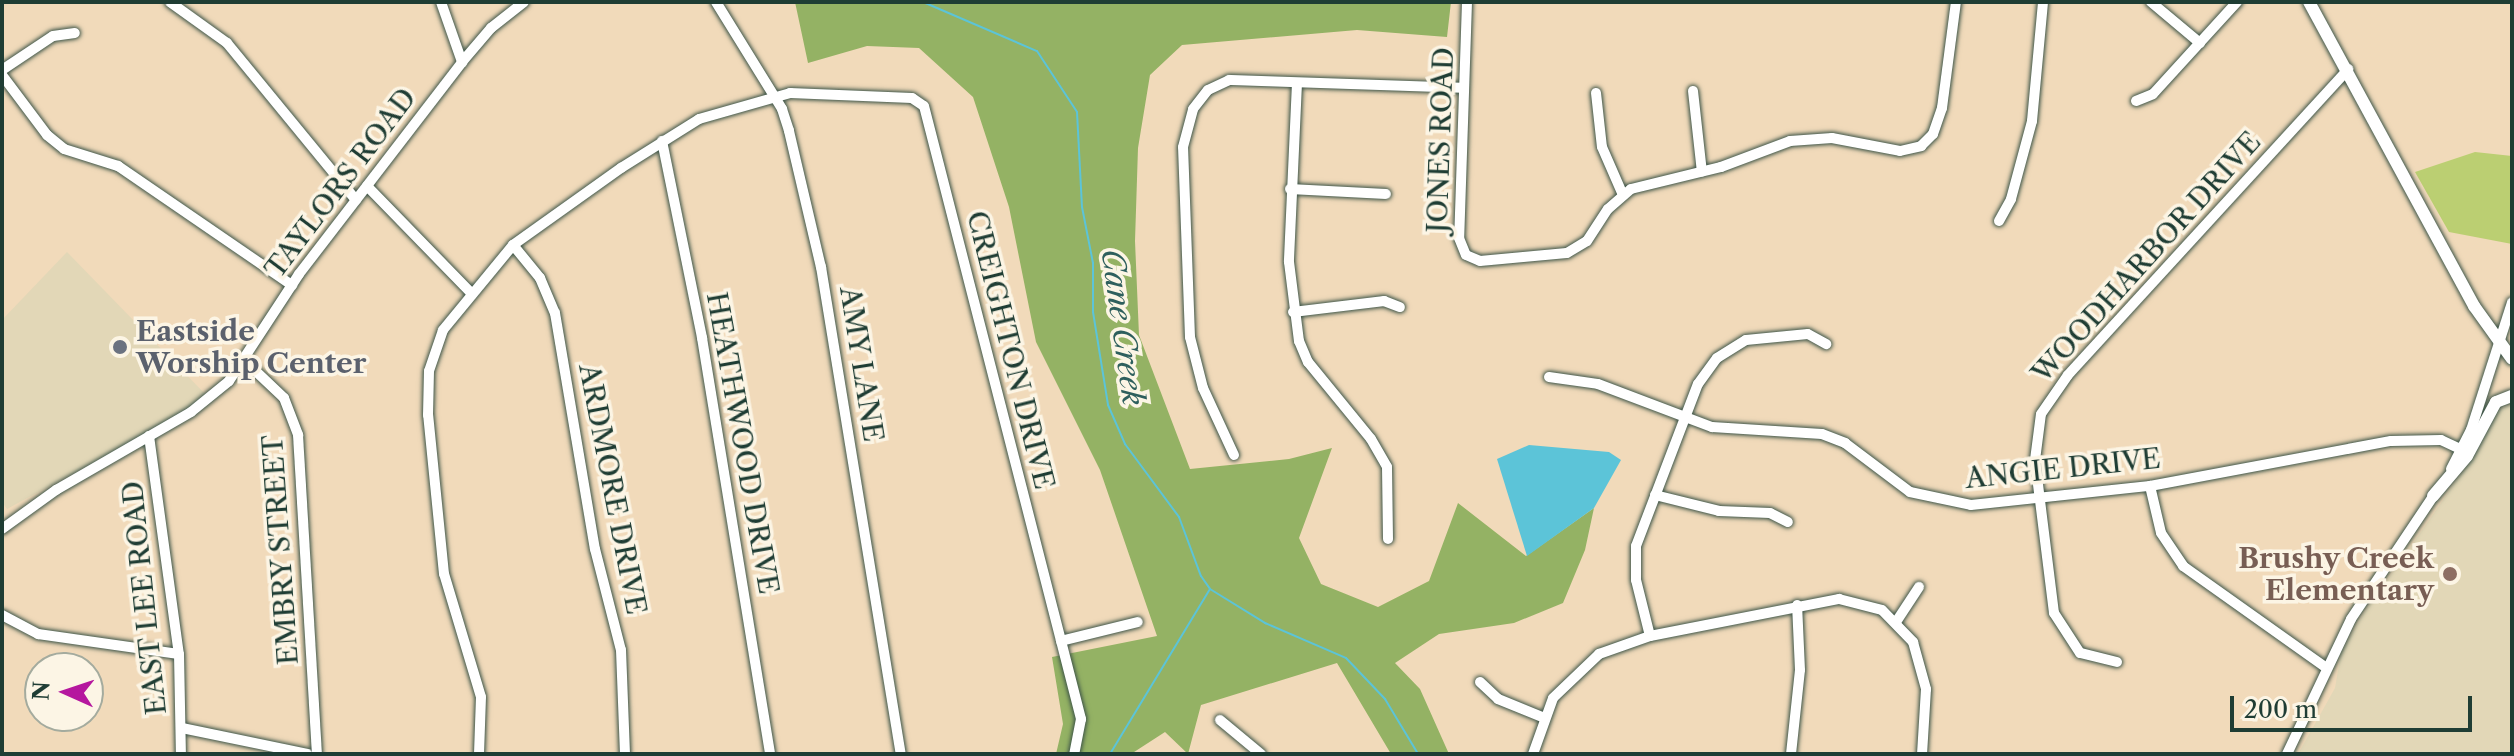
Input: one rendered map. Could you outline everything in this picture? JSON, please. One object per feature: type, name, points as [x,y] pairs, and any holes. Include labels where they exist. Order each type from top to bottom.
[{"type":"main road","points":[[2309,2],[2497,341],[2512,359]]},
{"type":"main road","points":[[2433,496],[2467,456],[2496,402],[2512,396]]},
{"type":"street","points":[[170,2],[227,43],[356,200]]},
{"type":"street","points":[[441,2],[462,62]]},
{"type":"street","name":"TAYLORS ROAD","points":[[4,524],[210,399],[245,361],[292,285],[462,62],[491,28],[524,2]]},
{"type":"street","name":"AMY LANE","points":[[716,2],[773,94],[789,131],[821,267],[901,754]]},
{"type":"street","name":"JONES ROAD","points":[[1467,2],[1459,238],[1469,258],[1480,261],[1567,253],[1587,241],[1623,195]]},
{"type":"street","points":[[1596,93],[1602,147],[1623,195],[1648,183],[1702,172],[1810,138],[1900,151],[1921,146],[1933,134],[1942,108],[1956,2]]},
{"type":"street","points":[[1999,221],[2011,199],[2032,121],[2043,2]]},
{"type":"street","points":[[2151,2],[2200,43]]},
{"type":"street","points":[[2136,101],[2153,94],[2237,2]]},
{"type":"street","points":[[75,33],[53,36],[2,72],[47,135],[64,149],[118,166],[292,285]]},
{"type":"street","name":"WOODHARBOR DRIVE","points":[[2117,662],[2080,653],[2058,624],[2039,500],[2036,436],[2052,394],[2348,69]]},
{"type":"street","points":[[1234,455],[1203,388],[1190,337],[1183,147],[1193,109],[1208,90],[1229,80],[1464,88]]},
{"type":"street","points":[[1297,83],[1290,189],[1293,312],[1308,362],[1371,439],[1387,467],[1388,539]]},
{"type":"street","points":[[1693,91],[1702,172]]},
{"type":"street","name":"CREIGHTON DRIVE","points":[[479,754],[481,697],[444,574],[427,401],[437,343],[470,292],[513,245],[662,141],[715,112],[773,94],[912,98],[924,106],[1082,726],[1074,754]]},
{"type":"street","name":"HEATHWOOD DRIVE","points":[[662,141],[702,338],[770,754]]},
{"type":"street","points":[[367,186],[470,292]]},
{"type":"street","points":[[1290,189],[1386,194]]},
{"type":"street","name":"ARDMORE DRIVE","points":[[513,245],[540,278],[555,313],[595,549],[621,650],[625,754]]},
{"type":"street","points":[[1293,312],[1384,301],[1400,307]]},
{"type":"street","points":[[2287,754],[2325,667],[2359,605],[2462,450],[2512,302]]},
{"type":"street","points":[[1650,636],[1634,559],[1684,418],[1703,376],[1736,344],[1784,334],[1808,334],[1826,344]]},
{"type":"street","name":"EMBRY STREET","points":[[245,361],[284,398],[298,435],[317,754]]},
{"type":"street","name":"ANGIE DRIVE","points":[[1549,377],[1598,384],[1684,418],[1725,429],[1833,437],[1901,487],[1933,500],[1990,505],[2150,486],[2402,440],[2441,440],[2462,450]]},
{"type":"street","name":"EAST LEE ROAD","points":[[149,436],[179,654],[181,754]]},
{"type":"street","points":[[2150,486],[2161,533],[2183,566],[2325,667]]},
{"type":"street","points":[[1655,495],[1719,511],[1770,513],[1788,522]]},
{"type":"street","points":[[1896,622],[1919,587]]},
{"type":"street","points":[[1533,754],[1542,717],[1562,685],[1587,661],[1618,644],[1797,605],[1852,601],[1877,608],[1896,622],[1913,642],[1925,673],[1922,754]]},
{"type":"street","points":[[1791,754],[1800,670],[1797,605]]},
{"type":"street","points":[[2,615],[38,634],[179,654]]},
{"type":"street","points":[[1061,641],[1138,622]]},
{"type":"street","points":[[1480,682],[1498,699],[1542,717]]},
{"type":"street","points":[[1220,720],[1261,754]]},
{"type":"street","points":[[182,728],[307,754]]},
{"type":"shaded area","points":[[67,252],[210,399],[7,509],[2,502],[2,320]]},
{"type":"shaded area","name":"Brushy Creek Elementary","points":[[2512,405],[2512,754],[2298,754],[2335,688],[2341,653],[2363,615],[2464,470],[2494,411]]},
{"type":"green space","points":[[795,2],[1451,2],[1447,37],[1357,30],[1182,45],[1150,75],[1138,148],[1135,241],[1139,335],[1190,469],[1289,459],[1332,448],[1299,538],[1321,584],[1378,607],[1429,581],[1458,503],[1526,556],[1594,508],[1585,550],[1563,603],[1514,623],[1439,634],[1395,663],[1420,689],[1449,754],[1391,754],[1337,663],[1201,705],[1188,754],[1165,732],[1131,754],[1056,754],[1063,724],[1052,657],[1157,636],[1100,470],[1036,342],[1009,207],[973,97],[919,48],[867,46],[808,63]]},
{"type":"green space","points":[[2475,152],[2512,156],[2512,244],[2449,232],[2415,172]]},
{"type":"water","points":[[1529,445],[1609,452],[1621,460],[1594,508],[1527,556],[1497,459]]},
{"type":"waterway","name":"Cane Creek","points":[[923,2],[1037,51],[1077,112],[1082,207],[1093,263],[1093,312],[1108,405],[1125,444],[1179,517],[1201,576],[1210,589],[1265,623],[1346,658],[1385,699],[1418,754]]},
{"type":"waterway","points":[[1110,754],[1210,589]]},
{"type":"place","name":"Eastside Worship Center","points":[[120,347]]},
{"type":"place","name":"Brushy Creek Elementary","points":[[2450,574]]}]
